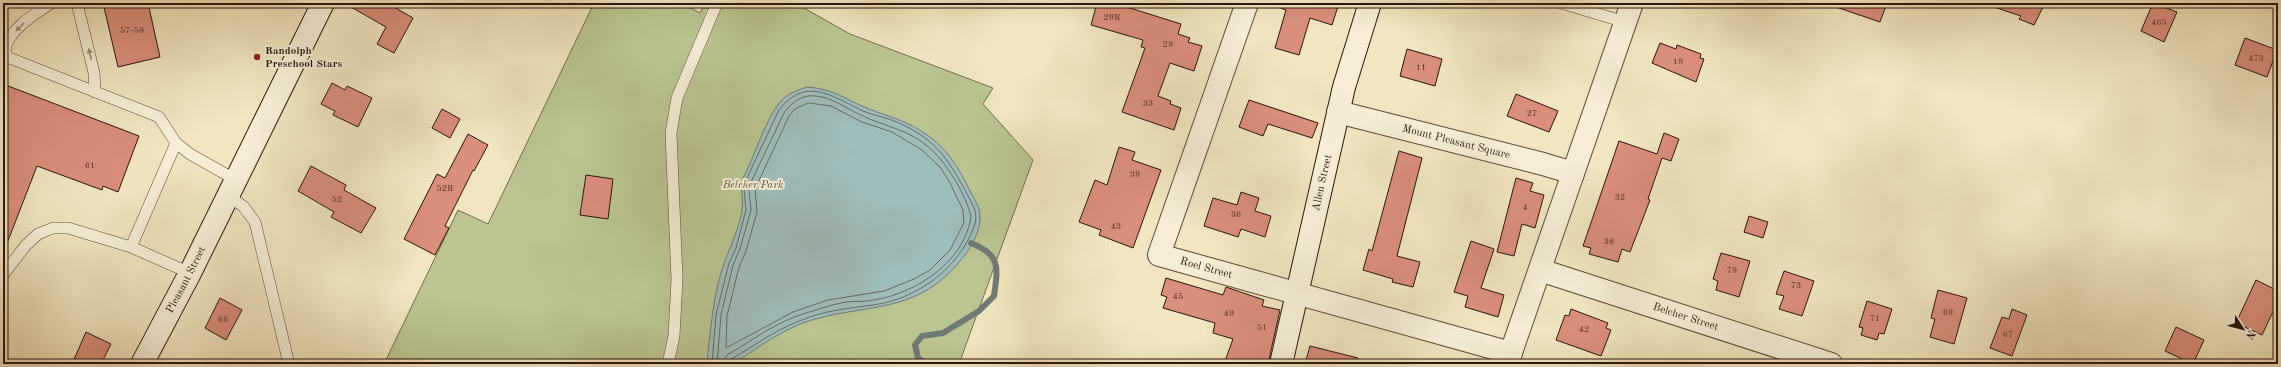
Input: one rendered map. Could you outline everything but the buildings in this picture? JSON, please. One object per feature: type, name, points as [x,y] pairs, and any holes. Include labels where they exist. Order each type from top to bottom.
[{"type":"street","name":"Pleasant Street","points":[[142,364],[190,273],[323,3]]},
{"type":"street","name":"Roel Street","points":[[1247,3],[1159,255],[1297,294],[1509,359]]},
{"type":"street","name":"Allen Street","points":[[1281,364],[1338,112],[1370,3]]},
{"type":"street","points":[[1509,359],[1629,12]]},
{"type":"street","name":"Mount Pleasant Square","points":[[1338,112],[1573,173]]},
{"type":"street","name":"Belcher Street","points":[[1540,270],[1831,364]]},
{"type":"lane","points":[[51,3],[20,27],[5,48],[7,57],[34,69],[159,117],[176,143],[190,154],[236,180],[243,206],[255,222],[289,364]]},
{"type":"lane","points":[[77,3],[94,73],[95,92]]},
{"type":"lane","points":[[668,364],[674,336],[677,279],[671,134],[677,98],[717,3]]},
{"type":"lane","points":[[1561,3],[1629,12]]},
{"type":"lane","points":[[131,246],[176,143]]},
{"type":"lane","points":[[3,275],[26,245],[38,234],[53,228],[68,228],[131,246],[190,273]]},
{"type":"green space","name":"Belcher Park","points":[[594,3],[682,3],[700,13],[705,3],[795,3],[850,34],[993,88],[983,104],[1033,160],[959,364],[384,364],[458,210],[488,224]]},
{"type":"water","points":[[807,87],[832,92],[869,109],[902,121],[915,127],[937,143],[956,165],[978,206],[980,216],[977,234],[967,252],[954,268],[940,281],[924,292],[889,305],[835,314],[798,325],[767,341],[730,364],[709,364],[707,361],[715,298],[721,273],[741,215],[741,187],[743,178],[767,124],[778,105],[789,94]]},
{"type":"waterway","points":[[926,364],[918,358],[915,345],[922,336],[943,333],[979,311],[994,296],[996,270],[993,257],[988,252],[971,243]]},
{"type":"place","name":"Randolph Preschool Stars","points":[[257,57]]}]
